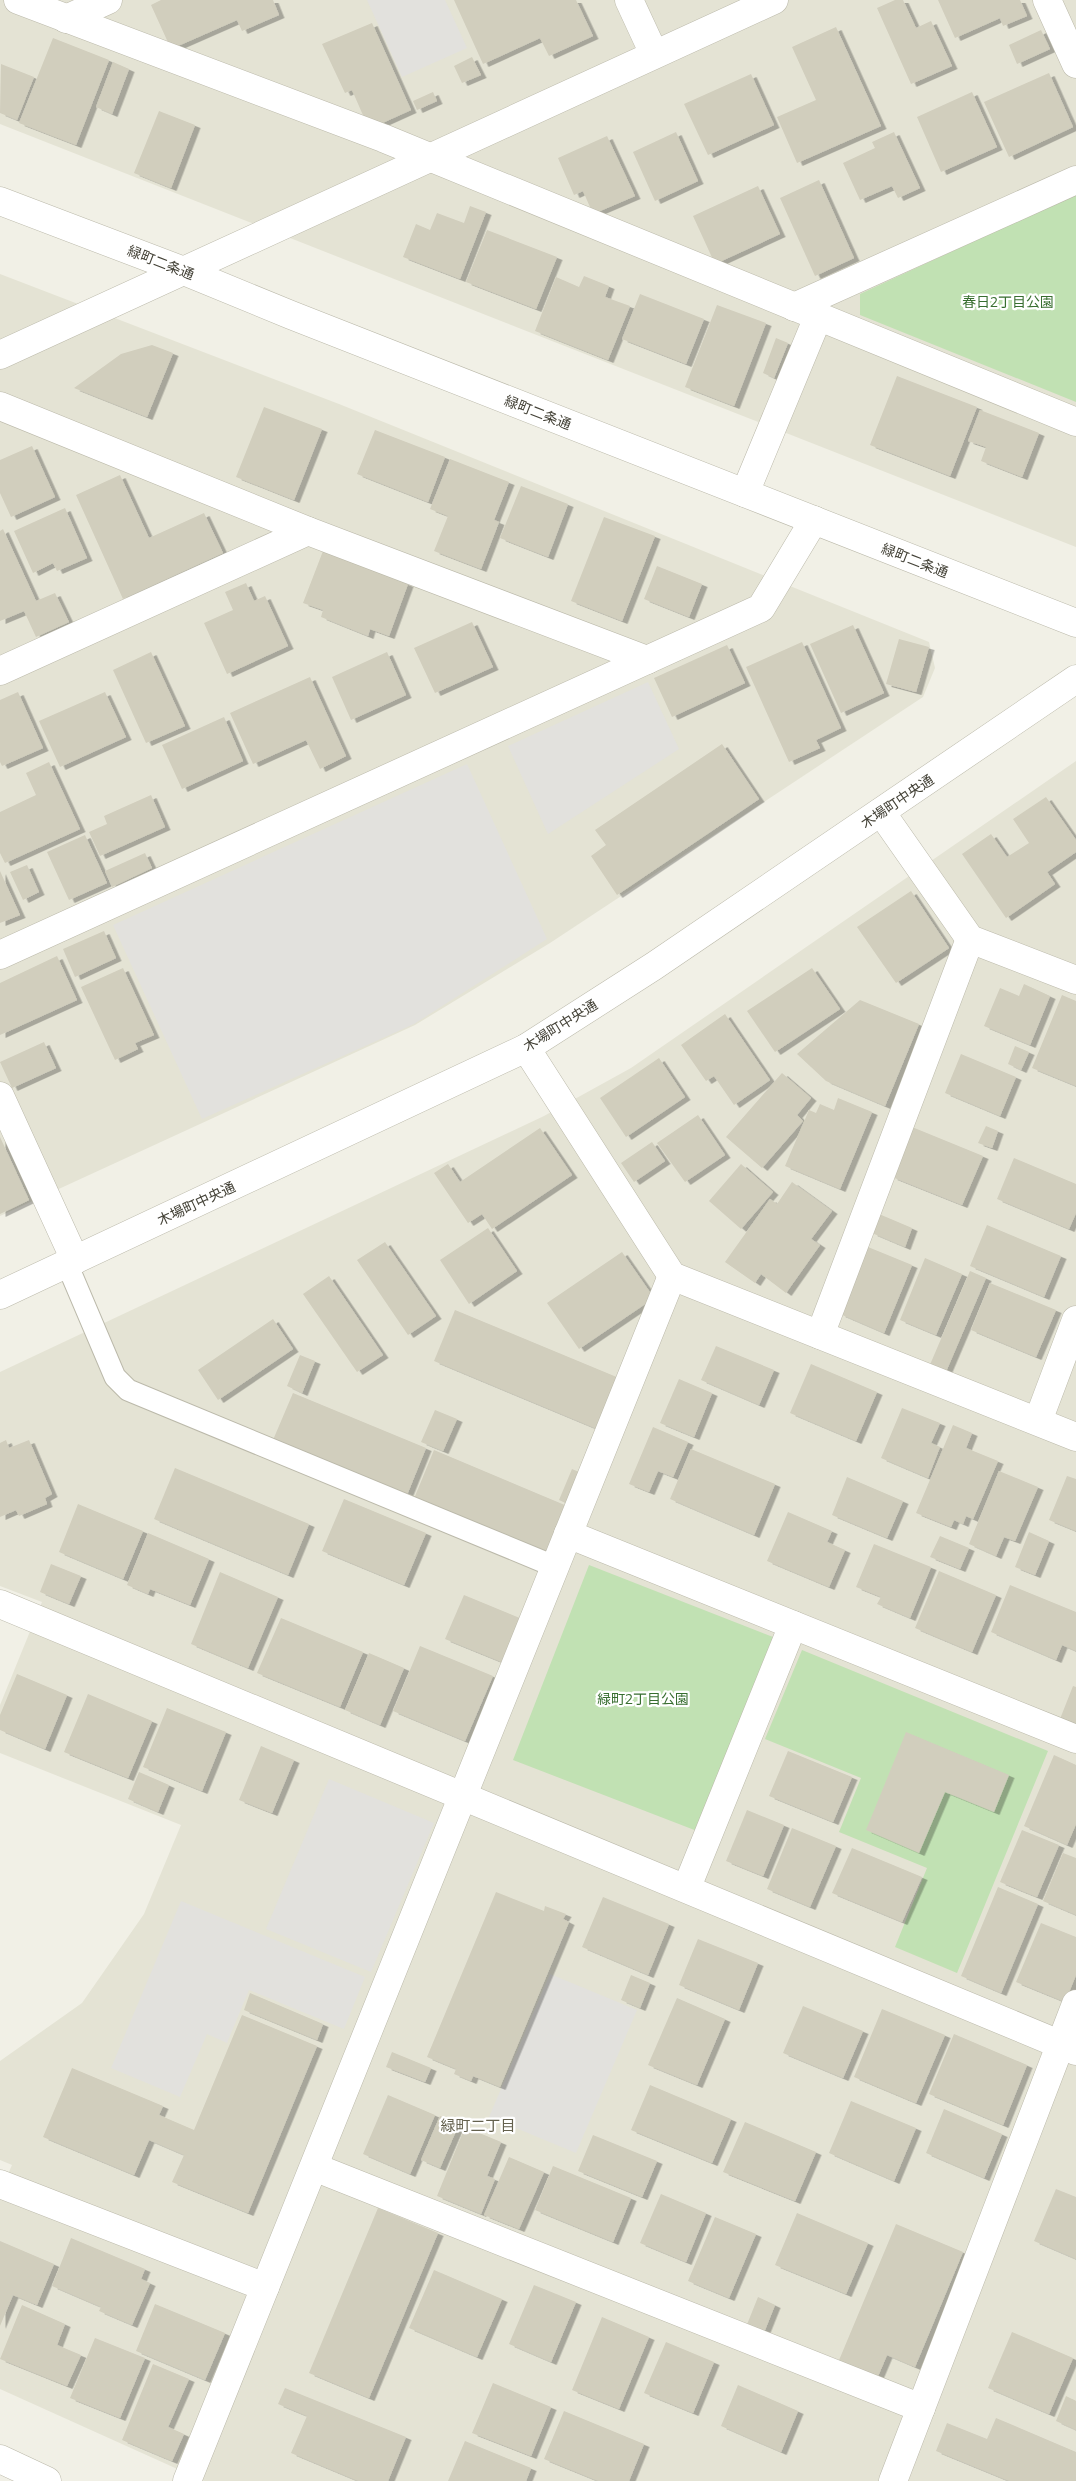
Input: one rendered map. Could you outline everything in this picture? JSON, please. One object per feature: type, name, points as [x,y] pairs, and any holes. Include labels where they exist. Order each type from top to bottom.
[{"type":"street","points":[[18,0],[430,156],[1076,422]]},
{"type":"street","points":[[66,19],[108,0]]},
{"type":"street","points":[[629,0],[654,54]]},
{"type":"street","points":[[0,354],[774,0]]},
{"type":"street","points":[[1047,0],[1076,64]]},
{"type":"street","points":[[745,493],[806,312],[1076,180]]},
{"type":"street","name":"緑町二条通","points":[[0,201],[184,270],[291,315],[1076,623]]},
{"type":"street","points":[[0,406],[308,531],[647,660]]},
{"type":"street","points":[[0,956],[761,608],[814,520]]},
{"type":"street","points":[[0,672],[308,531]]},
{"type":"street","name":"木場町中央通","points":[[0,1295],[526,1048],[654,966],[1076,679]]},
{"type":"street","points":[[881,812],[970,940],[1076,980]]},
{"type":"street","points":[[820,1335],[970,940]]},
{"type":"street","points":[[526,1048],[672,1276],[1076,1436]]},
{"type":"street","points":[[0,1096],[71,1262]]},
{"type":"street","points":[[187,2481],[672,1276]]},
{"type":"street","points":[[1038,1421],[1076,1320]]},
{"type":"street","points":[[568,1534],[1076,1739]]},
{"type":"street","points":[[0,1604],[1068,2048]]},
{"type":"street","points":[[687,1888],[793,1625]]},
{"type":"street","points":[[893,2481],[1068,2048],[1076,2004]]},
{"type":"street","points":[[314,2166],[921,2408]]},
{"type":"street","points":[[0,2184],[266,2287]]},
{"type":"street","points":[[0,2459],[47,2481]]},
{"type":"lane","points":[[71,1262],[115,1377],[128,1390],[556,1567]]},
{"type":"shaded area","points":[[0,0],[1076,0],[1076,547],[0,124]]},
{"type":"shaded area","points":[[367,0],[445,0],[467,48],[402,77]]},
{"type":"shaded area","points":[[0,274],[339,404],[929,642],[935,668],[923,697],[550,943],[415,1025],[0,1216]]},
{"type":"shaded area","points":[[648,682],[679,749],[548,834],[508,746]]},
{"type":"shaded area","points":[[1076,761],[1076,2481],[204,2481],[0,2389],[0,2192],[12,2165],[0,2160],[0,2061],[82,2003],[144,1914],[181,1825],[0,1753],[0,1705],[42,1602],[0,1586],[0,1372],[544,1116],[631,1068]]},
{"type":"shaded area","points":[[467,764],[547,939],[414,1024],[202,1119],[113,925]]},
{"type":"shaded area","points":[[329,1779],[434,1823],[371,1972],[266,1929]]},
{"type":"shaded area","points":[[181,1901],[365,1977],[344,2029],[249,1990],[227,2043],[207,2034],[180,2097],[111,2068]]},
{"type":"shaded area","points":[[550,1974],[637,2010],[576,2153],[489,2117]]},
{"type":"green space","name":"春日2丁目公園","points":[[1076,194],[1076,402],[860,315],[860,294]]},
{"type":"green space","name":"緑町2丁目公園","points":[[589,1565],[773,1637],[697,1831],[513,1760]]},
{"type":"green space","points":[[802,1650],[1048,1751],[957,1973],[895,1947],[927,1868],[839,1832],[861,1778],[765,1739]]},
{"type":"building","points":[[161,0],[273,0],[279,15],[242,31],[237,20],[171,49],[151,5]]},
{"type":"building","points":[[454,0],[576,0],[593,36],[549,56],[540,38],[483,64]]},
{"type":"building","points":[[895,0],[903,0],[916,28],[931,21],[952,66],[911,84],[877,8]]},
{"type":"building","points":[[938,0],[1020,0],[1027,16],[1003,26],[1000,18],[955,38]]},
{"type":"building","points":[[372,23],[411,110],[369,129],[352,90],[345,93],[322,44]]},
{"type":"building","points":[[836,27],[881,126],[797,163],[777,117],[816,100],[792,47]]},
{"type":"building","points":[[1041,30],[1050,49],[1017,64],[1009,45]]},
{"type":"building","points":[[53,38],[109,60],[76,145],[19,123]]},
{"type":"building","points":[[472,57],[481,75],[462,83],[454,66]]},
{"type":"building","points":[[113,62],[129,69],[112,114],[96,107]]},
{"type":"building","points":[[1,64],[34,77],[17,120],[0,113]]},
{"type":"building","points":[[1049,73],[1073,127],[1009,157],[984,102]]},
{"type":"building","points":[[751,74],[774,125],[708,155],[684,104]]},
{"type":"building","points":[[433,92],[437,101],[417,110],[413,101]]},
{"type":"building","points":[[972,92],[997,147],[941,172],[917,117]]},
{"type":"building","points":[[159,111],[195,125],[171,188],[134,173]]},
{"type":"building","points":[[676,132],[698,181],[655,201],[633,152]]},
{"type":"building","points":[[894,132],[920,188],[898,198],[892,186],[860,200],[843,163],[875,148],[872,142]]},
{"type":"building","points":[[607,136],[635,196],[593,214],[583,191],[574,195],[558,158]]},
{"type":"building","points":[[819,180],[854,258],[815,276],[780,198]]},
{"type":"building","points":[[758,186],[780,234],[715,264],[693,216]]},
{"type":"building","points":[[470,206],[486,212],[460,279],[403,257],[416,224],[430,230],[437,213],[464,223]]},
{"type":"building","points":[[487,230],[557,257],[536,309],[466,282]]},
{"type":"building","points":[[584,276],[609,286],[605,297],[630,306],[608,360],[535,331],[556,277],[579,287]]},
{"type":"building","points":[[640,294],[704,319],[686,364],[622,339]]},
{"type":"building","points":[[717,305],[766,323],[734,406],[685,387]]},
{"type":"building","points":[[776,338],[788,343],[774,378],[763,373]]},
{"type":"building","points":[[152,345],[173,353],[147,417],[74,388],[121,354]]},
{"type":"building","points":[[897,376],[977,407],[950,476],[870,445]]},
{"type":"building","points":[[264,407],[322,429],[294,500],[236,477]]},
{"type":"building","points":[[980,410],[1039,433],[1022,477],[981,461],[986,447],[968,441]]},
{"type":"building","points":[[375,430],[445,457],[428,502],[357,474]]},
{"type":"building","points":[[32,446],[55,497],[11,517],[0,493],[0,460]]},
{"type":"building","points":[[450,459],[509,482],[494,520],[499,522],[481,569],[434,551],[448,516],[430,509]]},
{"type":"building","points":[[120,475],[149,538],[204,513],[223,553],[123,599],[76,495]]},
{"type":"building","points":[[521,486],[568,504],[548,557],[500,538]]},
{"type":"building","points":[[65,508],[87,558],[57,571],[53,563],[33,573],[14,531]]},
{"type":"building","points":[[604,517],[655,536],[622,621],[571,601]]},
{"type":"building","points":[[3,529],[36,601],[55,593],[69,622],[36,637],[24,611],[0,621],[0,531]]},
{"type":"building","points":[[323,551],[408,584],[389,636],[370,629],[368,636],[321,617],[323,610],[303,603]]},
{"type":"building","points":[[657,566],[702,584],[689,617],[644,599]]},
{"type":"building","points":[[246,583],[254,601],[265,596],[288,646],[227,674],[204,623],[233,610],[225,592]]},
{"type":"building","points":[[472,622],[493,667],[435,693],[414,648]]},
{"type":"building","points":[[853,625],[884,693],[841,713],[810,644]]},
{"type":"building","points":[[899,639],[929,647],[916,692],[886,684]]},
{"type":"building","points":[[802,642],[841,728],[816,740],[820,748],[789,762],[746,667]]},
{"type":"building","points":[[727,645],[745,683],[672,717],[654,678]]},
{"type":"building","points":[[151,652],[185,726],[146,743],[113,670]]},
{"type":"building","points":[[387,652],[406,695],[351,720],[332,677]]},
{"type":"building","points":[[310,677],[346,756],[320,769],[306,740],[253,764],[230,713]]},
{"type":"building","points":[[18,692],[43,748],[2,766],[0,762],[0,700]]},
{"type":"building","points":[[105,692],[126,737],[60,767],[39,721]]},
{"type":"building","points":[[224,717],[243,761],[182,789],[162,745]]},
{"type":"building","points":[[722,744],[759,799],[617,895],[591,856],[606,845],[595,830]]},
{"type":"building","points":[[49,762],[80,829],[5,863],[0,853],[0,812],[36,795],[26,773]]},
{"type":"building","points":[[151,795],[165,827],[100,856],[89,832],[107,824],[104,816]]},
{"type":"building","points":[[1046,797],[1076,840],[1076,852],[1047,872],[1055,884],[1006,918],[962,854],[991,834],[1007,857],[1029,843],[1013,819]]},
{"type":"building","points":[[85,835],[107,883],[69,900],[47,852]]},
{"type":"building","points":[[145,853],[152,868],[112,887],[105,871]]},
{"type":"building","points":[[27,865],[39,892],[23,900],[10,872]]},
{"type":"building","points":[[0,871],[20,915],[0,923]]},
{"type":"building","points":[[911,891],[949,948],[896,983],[857,927]]},
{"type":"building","points":[[104,931],[116,958],[75,977],[63,949]]},
{"type":"building","points":[[57,956],[77,1000],[0,1035],[0,983]]},
{"type":"building","points":[[123,968],[154,1035],[135,1043],[138,1049],[115,1060],[81,987]]},
{"type":"building","points":[[812,968],[840,1009],[775,1052],[747,1011]]},
{"type":"building","points":[[1024,984],[1050,996],[1030,1045],[984,1026],[1000,988],[1019,996]]},
{"type":"building","points":[[1062,995],[1076,1001],[1076,1086],[1032,1068]]},
{"type":"building","points":[[860,1000],[919,1024],[885,1106],[826,1081],[797,1054]]},
{"type":"building","points":[[725,1014],[770,1080],[734,1105],[714,1076],[706,1081],[681,1045]]},
{"type":"building","points":[[44,1042],[56,1068],[12,1088],[0,1062]]},
{"type":"building","points":[[1015,1046],[1029,1052],[1021,1070],[1008,1064]]},
{"type":"building","points":[[961,1054],[1016,1077],[1000,1116],[945,1093]]},
{"type":"building","points":[[659,1058],[685,1097],[626,1137],[600,1098]]},
{"type":"building","points":[[782,1073],[811,1098],[797,1115],[803,1121],[762,1168],[726,1137]]},
{"type":"building","points":[[838,1098],[872,1112],[840,1189],[785,1166],[809,1110],[816,1113],[820,1104],[834,1110]]},
{"type":"building","points":[[698,1115],[725,1155],[685,1182],[657,1143]]},
{"type":"building","points":[[986,1126],[998,1131],[992,1148],[978,1143]]},
{"type":"building","points":[[912,1127],[983,1156],[962,1205],[892,1177]]},
{"type":"building","points":[[540,1128],[572,1175],[492,1229],[482,1214],[468,1223],[434,1173],[448,1164],[460,1182]]},
{"type":"building","points":[[0,1137],[29,1200],[0,1214]]},
{"type":"building","points":[[652,1142],[665,1161],[634,1182],[621,1163]]},
{"type":"building","points":[[1014,1158],[1076,1184],[1076,1213],[1069,1229],[997,1199]]},
{"type":"building","points":[[741,1164],[773,1192],[741,1229],[709,1201]]},
{"type":"building","points":[[792,1182],[832,1211],[811,1239],[820,1245],[786,1293],[761,1274],[755,1283],[725,1262],[770,1199],[777,1204]]},
{"type":"building","points":[[879,1214],[912,1228],[905,1247],[872,1233]]},
{"type":"building","points":[[987,1225],[1061,1256],[1044,1297],[970,1266]]},
{"type":"building","points":[[488,1228],[517,1271],[469,1304],[440,1260]]},
{"type":"building","points":[[385,1242],[436,1316],[408,1335],[357,1260]]},
{"type":"building","points":[[868,1247],[912,1265],[884,1333],[840,1314]]},
{"type":"building","points":[[622,1252],[654,1298],[579,1349],[547,1303]]},
{"type":"building","points":[[925,1258],[962,1274],[936,1335],[900,1320]]},
{"type":"building","points":[[970,1271],[986,1278],[945,1374],[929,1367]]},
{"type":"building","points":[[329,1276],[383,1355],[357,1372],[303,1294]]},
{"type":"building","points":[[990,1283],[1056,1310],[1036,1357],[971,1330]]},
{"type":"building","points":[[455,1310],[619,1378],[597,1429],[434,1361]]},
{"type":"building","points":[[273,1319],[293,1349],[218,1400],[198,1370]]},
{"type":"building","points":[[716,1346],[774,1370],[759,1405],[701,1380]]},
{"type":"building","points":[[300,1355],[315,1361],[302,1393],[287,1386]]},
{"type":"building","points":[[811,1364],[877,1392],[856,1441],[790,1413]]},
{"type":"building","points":[[679,1379],[712,1393],[694,1437],[660,1423]]},
{"type":"building","points":[[293,1393],[426,1448],[407,1495],[273,1440]]},
{"type":"building","points":[[902,1408],[940,1423],[931,1443],[940,1447],[928,1478],[881,1458]]},
{"type":"building","points":[[435,1410],[457,1419],[443,1451],[421,1442]]},
{"type":"building","points":[[953,1425],[972,1433],[966,1448],[998,1461],[973,1519],[966,1516],[963,1524],[954,1520],[951,1527],[916,1513]]},
{"type":"building","points":[[653,1427],[688,1442],[673,1477],[658,1471],[649,1492],[629,1484]]},
{"type":"building","points":[[6,1440],[9,1448],[29,1440],[52,1494],[45,1498],[47,1504],[19,1516],[16,1510],[0,1517],[0,1443]]},
{"type":"building","points":[[691,1449],[775,1484],[754,1535],[670,1499]]},
{"type":"building","points":[[434,1450],[567,1506],[546,1556],[413,1501]]},
{"type":"building","points":[[175,1468],[309,1524],[288,1575],[154,1519]]},
{"type":"building","points":[[572,1469],[586,1475],[572,1506],[559,1500]]},
{"type":"building","points":[[999,1471],[1038,1487],[1015,1541],[1004,1537],[996,1556],[969,1544]]},
{"type":"building","points":[[1067,1476],[1076,1479],[1076,1531],[1049,1520]]},
{"type":"building","points":[[847,1477],[903,1501],[887,1538],[832,1515]]},
{"type":"building","points":[[344,1499],[426,1533],[404,1585],[322,1551]]},
{"type":"building","points":[[78,1504],[143,1531],[123,1579],[59,1552]]},
{"type":"building","points":[[788,1512],[832,1531],[827,1542],[845,1550],[829,1587],[767,1561]]},
{"type":"building","points":[[1029,1532],[1049,1541],[1035,1575],[1015,1567]]},
{"type":"building","points":[[148,1533],[209,1559],[190,1605],[150,1589],[148,1594],[127,1585]]},
{"type":"building","points":[[940,1536],[969,1548],[960,1569],[930,1557]]},
{"type":"building","points":[[874,1544],[931,1567],[910,1618],[877,1604],[881,1597],[856,1587]]},
{"type":"building","points":[[51,1564],[81,1576],[69,1604],[40,1592]]},
{"type":"building","points":[[939,1571],[996,1595],[972,1652],[915,1628]]},
{"type":"building","points":[[220,1572],[278,1597],[248,1668],[191,1644]]},
{"type":"building","points":[[1010,1585],[1076,1612],[1076,1651],[1062,1645],[1056,1660],[991,1632]]},
{"type":"building","points":[[464,1595],[522,1619],[504,1663],[445,1639]]},
{"type":"building","points":[[281,1618],[363,1652],[340,1707],[257,1673]]},
{"type":"building","points":[[420,1646],[493,1676],[465,1741],[393,1711]]},
{"type":"building","points":[[369,1653],[404,1668],[380,1725],[345,1710]]},
{"type":"building","points":[[17,1674],[67,1695],[45,1749],[0,1730],[0,1715]]},
{"type":"building","points":[[1073,1686],[1076,1687],[1076,1725],[1060,1719]]},
{"type":"building","points":[[88,1694],[152,1721],[128,1778],[64,1752]]},
{"type":"building","points":[[167,1708],[226,1732],[202,1791],[143,1767]]},
{"type":"building","points":[[906,1732],[1009,1775],[994,1812],[945,1792],[919,1853],[866,1830]]},
{"type":"building","points":[[261,1746],[294,1760],[272,1813],[239,1800]]},
{"type":"building","points":[[788,1751],[852,1777],[833,1822],[769,1796]]},
{"type":"building","points":[[1054,1755],[1076,1765],[1076,1824],[1067,1845],[1024,1826]]},
{"type":"building","points":[[139,1772],[169,1785],[158,1812],[128,1799]]},
{"type":"building","points":[[747,1810],[784,1825],[763,1876],[726,1861]]},
{"type":"building","points":[[792,1828],[836,1846],[810,1907],[767,1889]]},
{"type":"building","points":[[1022,1830],[1059,1845],[1037,1897],[1000,1882]]},
{"type":"building","points":[[852,1848],[922,1877],[902,1922],[832,1893]]},
{"type":"building","points":[[1063,1853],[1076,1858],[1076,1915],[1043,1901]]},
{"type":"building","points":[[998,1887],[1038,1904],[1001,1993],[961,1976]]},
{"type":"building","points":[[496,1892],[544,1911],[545,1906],[566,1914],[563,1919],[569,1922],[500,2087],[473,2076],[471,2081],[454,2074],[456,2069],[427,2057]]},
{"type":"building","points":[[603,1897],[669,1924],[648,1975],[582,1947]]},
{"type":"building","points":[[1041,1923],[1076,1937],[1076,1975],[1065,2002],[1016,1982]]},
{"type":"building","points":[[698,1939],[758,1963],[739,2010],[679,1985]]},
{"type":"building","points":[[631,1975],[650,1983],[640,2008],[621,2000]]},
{"type":"building","points":[[250,1993],[323,2024],[317,2040],[244,2010]]},
{"type":"building","points":[[677,1998],[725,2019],[697,2085],[648,2065]]},
{"type":"building","points":[[803,2006],[863,2031],[843,2078],[783,2053]]},
{"type":"building","points":[[882,2009],[945,2035],[916,2103],[854,2077]]},
{"type":"building","points":[[242,2015],[317,2046],[248,2213],[172,2182],[184,2155],[149,2140],[134,2175],[43,2137],[72,2068],[163,2106],[159,2115],[194,2130]]},
{"type":"building","points":[[954,2034],[1027,2065],[1003,2125],[929,2094]]},
{"type":"building","points":[[392,2052],[431,2068],[425,2082],[386,2067]]},
{"type":"building","points":[[650,2085],[731,2119],[712,2163],[631,2130]]},
{"type":"building","points":[[388,2095],[435,2115],[410,2174],[363,2154]]},
{"type":"building","points":[[851,2101],[916,2128],[894,2181],[829,2153]]},
{"type":"building","points":[[944,2109],[1002,2134],[984,2178],[926,2153]]},
{"type":"building","points":[[440,2116],[459,2124],[440,2168],[421,2160]]},
{"type":"building","points":[[745,2122],[816,2152],[795,2201],[723,2172]]},
{"type":"building","points":[[465,2127],[501,2142],[487,2176],[495,2179],[481,2214],[437,2196]]},
{"type":"building","points":[[593,2135],[657,2161],[642,2197],[578,2171]]},
{"type":"building","points":[[509,2157],[544,2172],[519,2229],[484,2215]]},
{"type":"building","points":[[553,2166],[631,2198],[613,2242],[535,2210]]},
{"type":"building","points":[[1056,2189],[1076,2197],[1076,2259],[1034,2241]]},
{"type":"building","points":[[661,2194],[706,2213],[686,2262],[640,2243]]},
{"type":"building","points":[[378,2208],[438,2233],[369,2398],[309,2373]]},
{"type":"building","points":[[797,2213],[868,2243],[846,2294],[775,2265]]},
{"type":"building","points":[[715,2217],[756,2234],[729,2298],[688,2281]]},
{"type":"building","points":[[896,2224],[963,2252],[915,2367],[887,2355],[876,2381],[837,2365]]},
{"type":"building","points":[[71,2238],[145,2269],[141,2279],[150,2283],[132,2325],[99,2311],[101,2307],[52,2286]]},
{"type":"building","points":[[0,2241],[54,2264],[37,2305],[13,2295],[0,2326]]},
{"type":"building","points":[[434,2270],[502,2299],[477,2357],[409,2328]]},
{"type":"building","points":[[534,2285],[576,2302],[551,2362],[509,2344]]},
{"type":"building","points":[[758,2297],[775,2305],[763,2335],[746,2327]]},
{"type":"building","points":[[155,2304],[225,2333],[205,2380],[136,2351]]},
{"type":"building","points":[[22,2305],[65,2324],[57,2345],[81,2355],[67,2386],[0,2359]]},
{"type":"building","points":[[602,2317],[649,2337],[619,2409],[572,2390]]},
{"type":"building","points":[[1012,2332],[1073,2358],[1049,2414],[988,2388]]},
{"type":"building","points":[[95,2338],[145,2358],[120,2418],[70,2398]]},
{"type":"building","points":[[666,2342],[714,2362],[693,2413],[644,2393]]},
{"type":"building","points":[[153,2364],[189,2379],[168,2427],[184,2434],[172,2461],[122,2440]]},
{"type":"building","points":[[493,2383],[551,2407],[531,2456],[472,2433]]},
{"type":"building","points":[[738,2385],[798,2411],[781,2452],[721,2426]]},
{"type":"building","points":[[285,2388],[406,2437],[388,2481],[358,2481],[291,2453],[307,2416],[278,2404]]},
{"type":"building","points":[[1066,2396],[1076,2401],[1076,2430],[1056,2421]]},
{"type":"building","points":[[564,2411],[644,2444],[629,2481],[598,2481],[544,2459]]},
{"type":"building","points":[[996,2418],[1076,2452],[1076,2481],[1009,2481],[936,2451],[947,2423],[987,2439]]},
{"type":"building","points":[[465,2441],[531,2468],[526,2481],[448,2481]]},
{"type":"district","name":"緑町二丁目","points":[[478,2125]]}]
